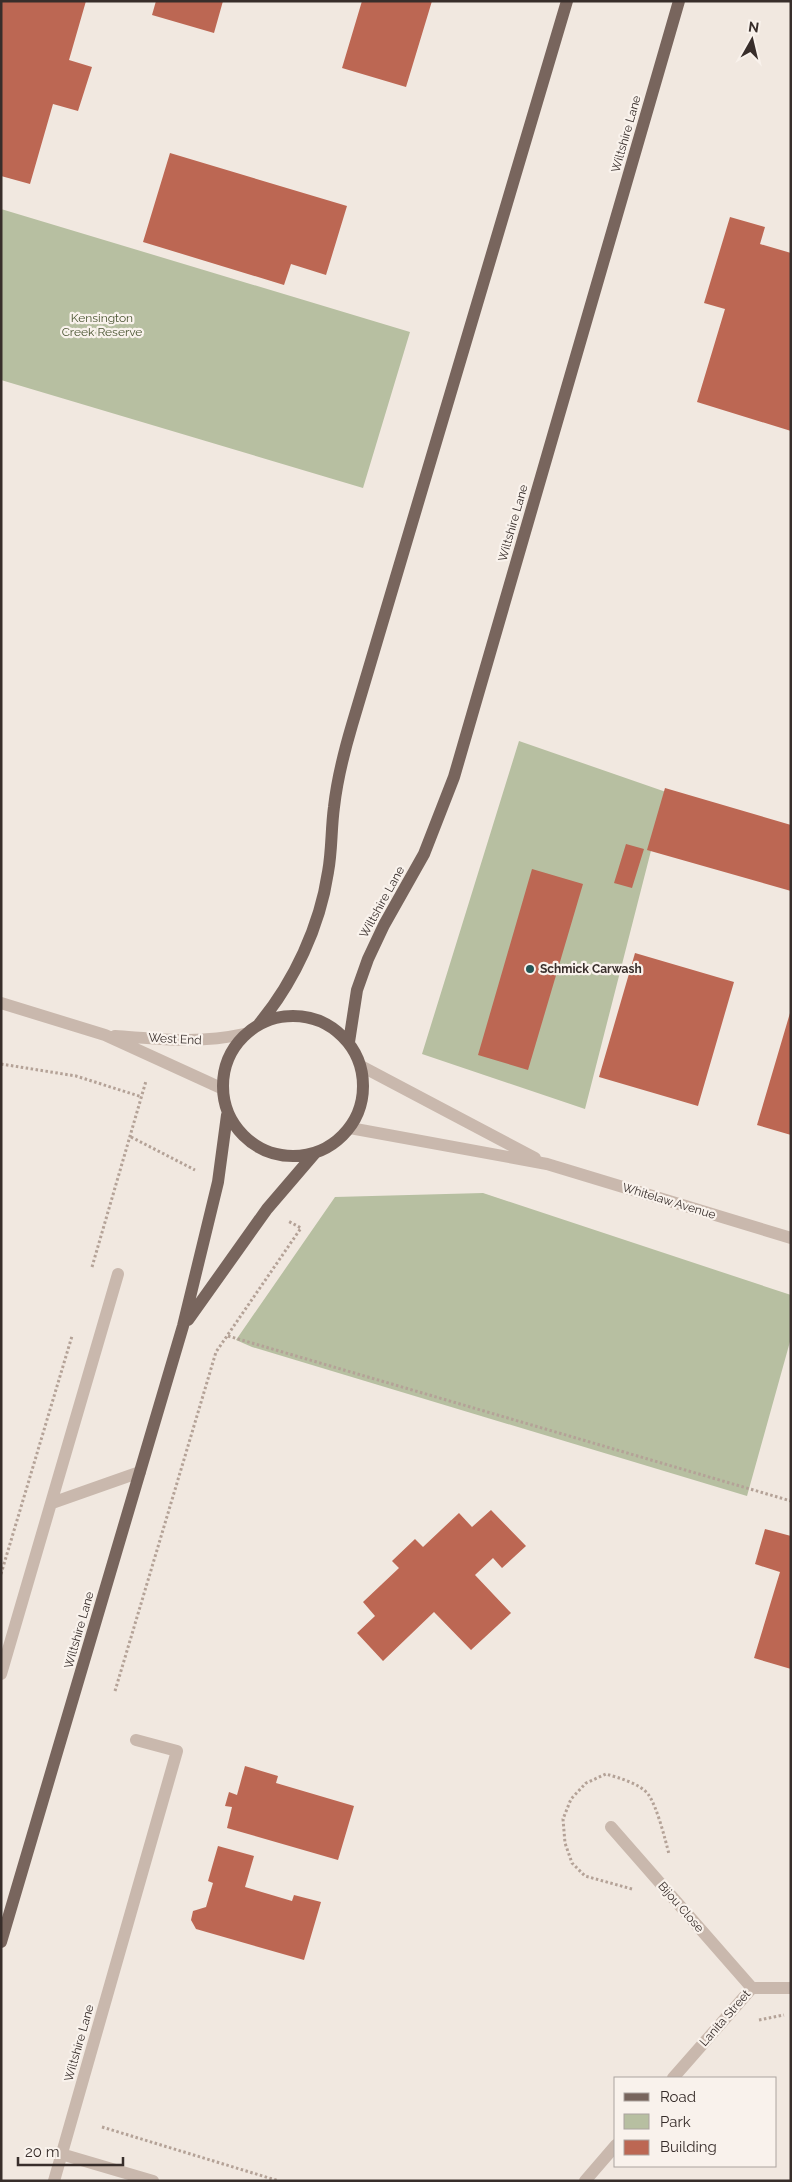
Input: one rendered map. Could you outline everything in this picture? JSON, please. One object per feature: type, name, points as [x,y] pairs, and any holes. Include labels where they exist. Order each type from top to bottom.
[{"type":"main road","points":[[259,1024],[283,992],[316,918],[328,872],[334,807],[343,757],[567,1]]},
{"type":"main road","name":"Wiltshire Lane","points":[[349,1042],[357,990],[368,959],[384,924],[424,854],[454,777],[679,1]]},
{"type":"main road","points":[[297,1015],[326,1023],[349,1042],[361,1066],[364,1088],[360,1109],[350,1128],[334,1143],[315,1153],[289,1157],[264,1151],[242,1136],[228,1115],[222,1088],[224,1068],[232,1050],[244,1034],[259,1024],[279,1016],[297,1015]]},
{"type":"main road","name":"Wiltshire Lane","points":[[1,1942],[183,1326],[218,1182],[228,1115]]},
{"type":"main road","name":"Wiltshire Lane","points":[[183,1326],[266,1209],[315,1153]]},
{"type":"street","name":"West End","points":[[1,1004],[105,1035],[222,1088]]},
{"type":"street","name":"West End","points":[[105,1035],[194,1041],[215,1040],[244,1034]]},
{"type":"street","name":"Whitelaw Avenue","points":[[361,1066],[546,1164]]},
{"type":"street","name":"Whitelaw Avenue","points":[[350,1128],[546,1164],[791,1238]]},
{"type":"street","points":[[1,1674],[118,1274]]},
{"type":"street","points":[[52,1503],[140,1472]]},
{"type":"street","name":"Wiltshire Lane","points":[[54,2181],[177,1752],[136,1740]]},
{"type":"street","name":"Bijou Close","points":[[611,1827],[752,1988]]},
{"type":"street","name":"Lanita Street","points":[[674,2077],[752,1988],[791,1988]]},
{"type":"street","points":[[584,2181],[614,2147]]},
{"type":"street","points":[[61,2154],[153,2181]]},
{"type":"path","points":[[1,1064],[76,1076],[142,1097]]},
{"type":"path","points":[[115,1691],[216,1352],[301,1228],[287,1220]]},
{"type":"path","points":[[228,1336],[791,1501]]},
{"type":"path","points":[[757,2020],[791,2014]]},
{"type":"path","points":[[102,2127],[279,2181]]},
{"type":"green space","name":"Kensington Creek Reserve","points":[[1,209],[410,332],[363,488],[1,380]]},
{"type":"green space","points":[[519,741],[666,792],[585,1109],[422,1054]]},
{"type":"green space","points":[[483,1193],[791,1295],[791,1338],[747,1496],[252,1347],[236,1340],[335,1197]]},
{"type":"building","points":[[1,1],[86,1],[69,60],[92,67],[78,111],[53,104],[30,184],[1,176]]},
{"type":"building","points":[[156,1],[223,1],[214,33],[152,15]]},
{"type":"building","points":[[362,1],[432,1],[406,87],[342,68]]},
{"type":"building","points":[[170,153],[347,206],[326,275],[291,264],[284,285],[143,242]]},
{"type":"building","points":[[730,217],[765,227],[760,244],[791,253],[791,431],[697,402],[725,309],[704,303]]},
{"type":"building","points":[[665,788],[791,825],[791,891],[647,850]]},
{"type":"building","points":[[626,844],[644,849],[632,888],[614,883]]},
{"type":"building","name":"Schmick Carwash","points":[[532,869],[583,884],[528,1070],[478,1055]]},
{"type":"building","points":[[635,953],[734,982],[698,1106],[599,1077]]},
{"type":"building","points":[[791,1013],[791,1135],[757,1125]]},
{"type":"building","points":[[491,1510],[526,1546],[502,1568],[493,1558],[475,1575],[511,1613],[471,1650],[434,1612],[383,1661],[357,1633],[375,1616],[363,1602],[399,1568],[392,1561],[415,1539],[423,1547],[459,1513],[472,1527]]},
{"type":"building","points":[[765,1529],[791,1536],[791,1669],[754,1658],[780,1572],[755,1564]]},
{"type":"building","points":[[245,1766],[278,1776],[276,1783],[354,1806],[338,1860],[227,1828],[232,1807],[225,1806],[229,1792],[237,1795]]},
{"type":"building","points":[[218,1846],[254,1856],[245,1887],[292,1901],[294,1895],[321,1902],[304,1960],[196,1929],[191,1920],[193,1911],[206,1907],[213,1883],[208,1881]]},
{"type":"place","name":"Schmick Carwash","points":[[530,969]]}]
